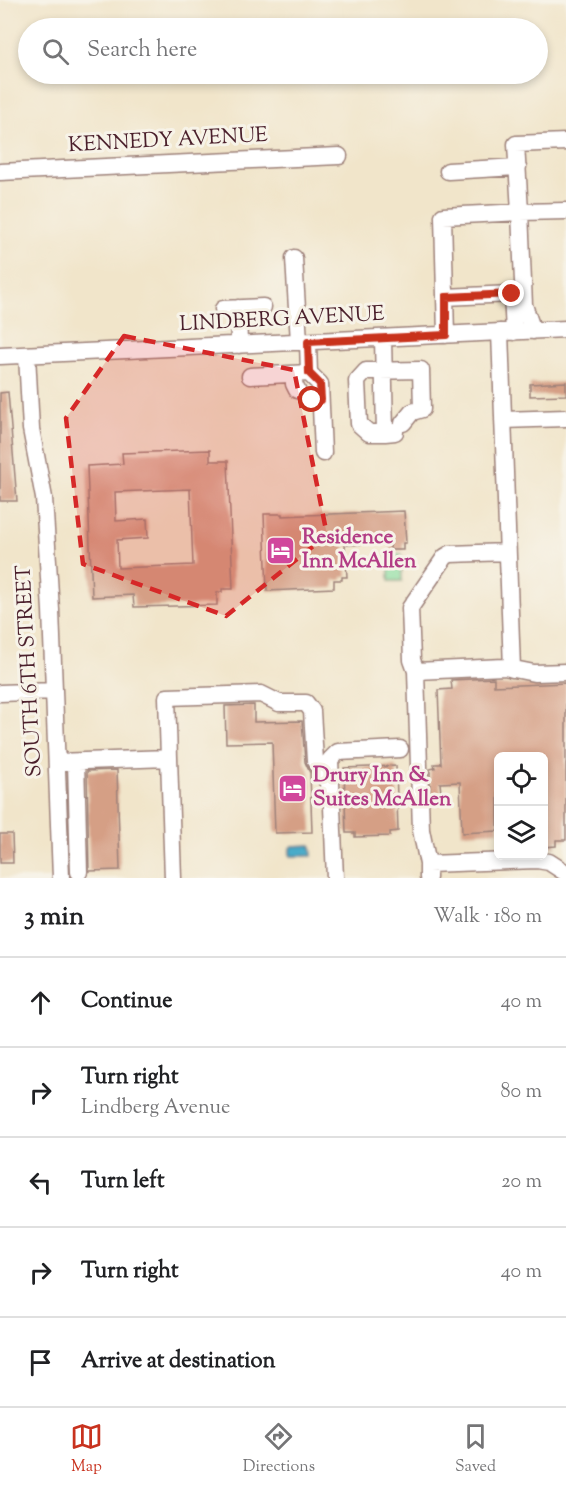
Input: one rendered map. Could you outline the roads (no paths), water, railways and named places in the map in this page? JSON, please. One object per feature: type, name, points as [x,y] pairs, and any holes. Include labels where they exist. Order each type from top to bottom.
[{"type":"street","points":[[512,669],[503,420],[518,167],[516,144],[566,142]]},
{"type":"street","name":"KENNEDY AVENUE","points":[[0,172],[339,156]]},
{"type":"street","points":[[448,171],[518,167]]},
{"type":"street","points":[[446,335],[443,216],[566,211]]},
{"type":"street","points":[[515,212],[524,305],[533,331]]},
{"type":"street","points":[[294,258],[303,342],[305,387],[323,453]]},
{"type":"street","points":[[446,297],[512,294]]},
{"type":"street","points":[[239,345],[230,308],[263,307]]},
{"type":"street","name":"LINDBERG AVENUE","points":[[0,356],[566,329]]},
{"type":"street","points":[[383,338],[384,371],[395,429]]},
{"type":"street","name":"SOUTH 6TH STREET","points":[[27,355],[31,429],[44,498],[62,878]]},
{"type":"street","points":[[421,370],[422,409],[412,412],[395,429],[369,433],[359,424],[357,381],[366,371],[421,370]]},
{"type":"street","points":[[250,376],[305,387]]},
{"type":"street","points":[[503,420],[566,417]]},
{"type":"street","points":[[507,552],[456,553],[445,557],[410,609],[412,660],[416,671],[421,830],[428,871],[537,860],[549,862],[566,873]]},
{"type":"street","points":[[416,671],[512,669],[534,673],[566,672]]},
{"type":"street","points":[[0,693],[54,691]]},
{"type":"street","points":[[173,878],[167,697],[261,694],[279,703],[306,703],[312,711],[315,761],[332,788]]},
{"type":"street","points":[[335,878],[330,760],[339,752],[400,749]]},
{"type":"street","points":[[57,762],[168,758]]},
{"type":"street","points":[[76,762],[79,872]]},
{"type":"street","points":[[548,860],[566,859]]},
{"type":"water","points":[[311,845],[312,856],[290,856],[292,846]]},
{"type":"place","name":"Residence Inn McAllen","points":[[281,550]]},
{"type":"place","name":"Drury Inn & Suites McAllen","points":[[292,788]]}]
